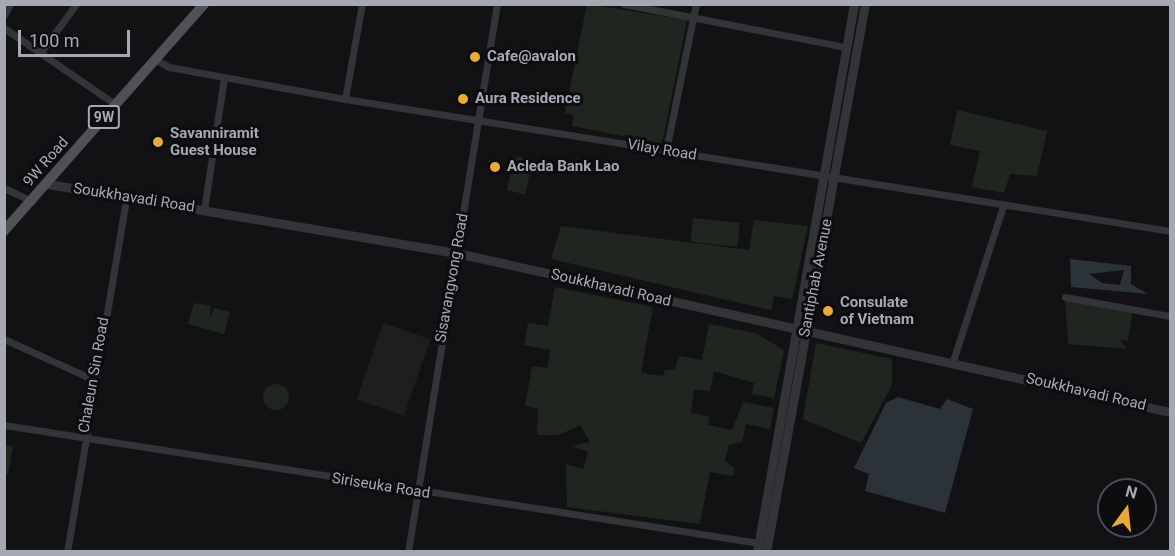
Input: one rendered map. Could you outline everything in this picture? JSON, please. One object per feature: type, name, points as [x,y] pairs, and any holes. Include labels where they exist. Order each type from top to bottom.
[{"type":"main road","name":"9W Road","points":[[4,231],[48,184],[204,4]]},
{"type":"street","points":[[4,15],[10,4]]},
{"type":"street","points":[[41,52],[76,4]]},
{"type":"street","points":[[345,99],[362,4]]},
{"type":"street","name":"Sisavangvong Road","points":[[408,552],[497,4]]},
{"type":"street","points":[[624,4],[846,47]]},
{"type":"street","points":[[666,150],[696,4]]},
{"type":"street","name":"Santiphab Avenue","points":[[766,552],[823,176],[854,4]]},
{"type":"street","name":"Santiphab Avenue","points":[[758,547],[800,330],[836,178],[865,4]]},
{"type":"street","points":[[4,28],[115,104]]},
{"type":"street","name":"Vilay Road","points":[[156,60],[224,78],[345,99],[1170,231]]},
{"type":"street","points":[[204,210],[224,78]]},
{"type":"street","name":"Soukkhavadi Road","points":[[48,184],[126,199],[457,253],[1170,411]]},
{"type":"street","points":[[4,188],[32,201]]},
{"type":"street","name":"Chaleun Sin Road","points":[[67,552],[92,379],[126,199]]},
{"type":"street","points":[[952,364],[1003,206]]},
{"type":"street","points":[[1065,297],[1170,316]]},
{"type":"street","points":[[4,339],[92,379]]},
{"type":"street","name":"Siriseuka Road","points":[[4,425],[758,547]]},
{"type":"shaded area","points":[[587,4],[687,20],[662,144],[572,126],[574,115],[565,113]]},
{"type":"shaded area","points":[[957,110],[1047,131],[1037,176],[1010,174],[1004,193],[972,187],[980,151],[950,145]]},
{"type":"shaded area","points":[[514,156],[533,160],[525,194],[507,190]]},
{"type":"shaded area","points":[[693,218],[740,223],[737,247],[690,242]]},
{"type":"shaded area","points":[[754,220],[808,226],[792,299],[774,296],[771,310],[551,259],[561,226],[749,250]]},
{"type":"shaded area","points":[[1070,259],[1131,266],[1131,284],[1148,294],[1071,287]],"holes":[[[1124,270],[1120,285],[1102,283],[1089,274]]]},
{"type":"shaded area","points":[[555,287],[653,307],[641,372],[647,374],[663,376],[665,370],[675,369],[679,356],[702,360],[709,324],[755,333],[784,350],[774,398],[752,394],[754,383],[714,371],[710,391],[694,390],[691,413],[710,417],[708,425],[732,430],[743,402],[774,408],[770,429],[746,424],[742,442],[729,445],[725,460],[735,469],[733,476],[710,472],[700,524],[567,507],[566,464],[583,469],[588,452],[572,446],[590,442],[580,425],[559,435],[537,435],[538,409],[525,406],[532,366],[547,368],[550,350],[524,345],[528,323],[548,326]]},
{"type":"shaded area","points":[[1065,299],[1133,308],[1128,341],[1120,340],[1127,349],[1068,344]]},
{"type":"shaded area","points":[[194,303],[211,306],[209,320],[214,308],[230,312],[224,334],[188,324]]},
{"type":"shaded area","points":[[383,323],[430,339],[404,416],[357,400]]},
{"type":"shaded area","points":[[816,343],[892,359],[892,385],[861,443],[803,419]]},
{"type":"shaded area","points":[[276,384],[285,388],[289,397],[285,406],[276,410],[267,406],[263,397],[267,388]]},
{"type":"shaded area","points":[[898,397],[940,409],[947,399],[973,409],[945,513],[865,491],[869,474],[854,468],[886,403]]},
{"type":"shaded area","points":[[5,445],[13,446],[8,474],[5,473]]},
{"type":"place","name":"Cafe@avalon","points":[[475,57]]},
{"type":"place","name":"Aura Residence","points":[[463,99]]},
{"type":"place","name":"Savanniramit Guest House","points":[[158,142]]},
{"type":"place","name":"Acleda Bank Lao","points":[[495,167]]},
{"type":"place","name":"Consulate of Vietnam","points":[[828,311]]}]
